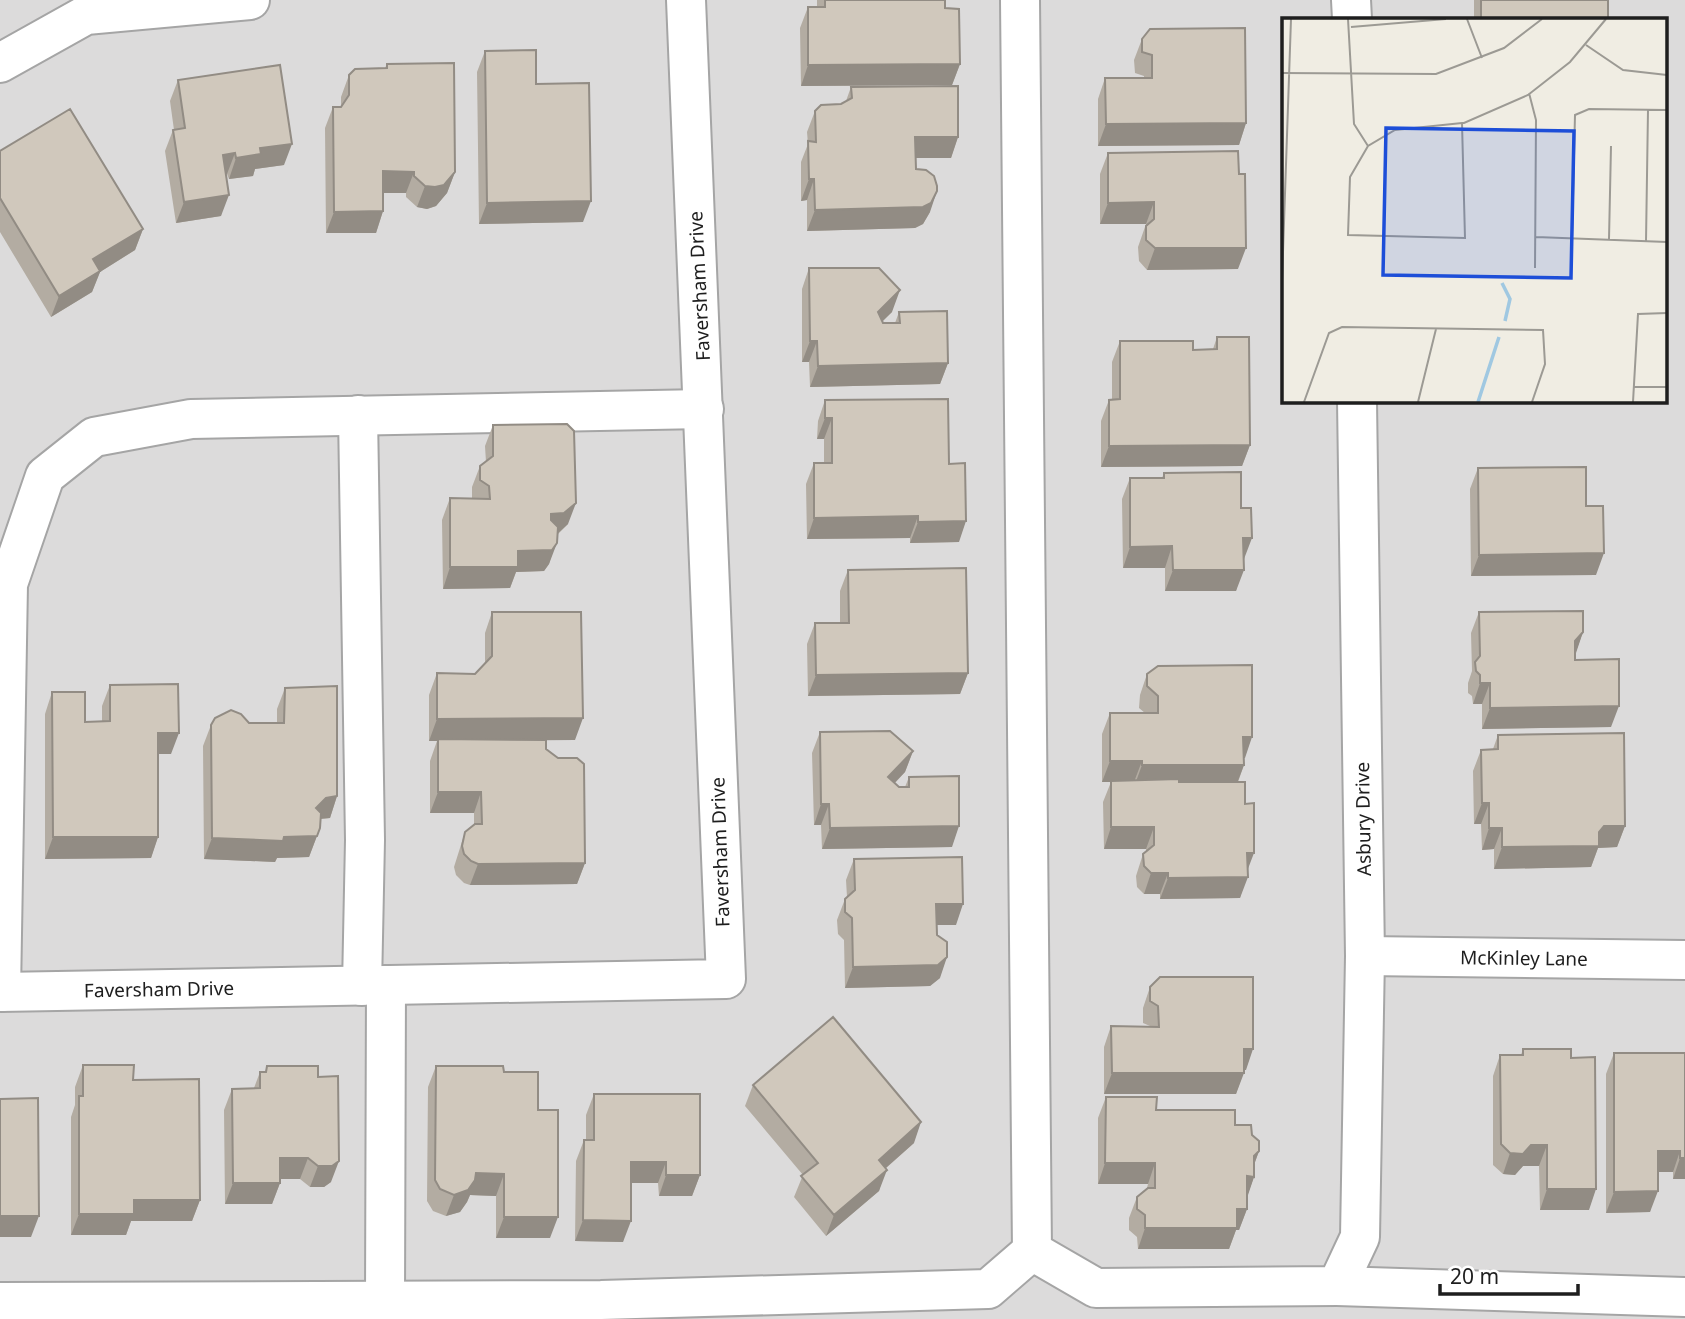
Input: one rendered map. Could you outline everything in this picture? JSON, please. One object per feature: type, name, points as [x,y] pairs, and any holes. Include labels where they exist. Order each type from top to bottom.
[{"type":"street","points":[[0,63],[83,8],[250,0]]},
{"type":"street","name":"Faversham Drive","points":[[1,992],[726,979],[686,0]]},
{"type":"street","points":[[0,1302],[601,1300],[988,1289],[1032,1251],[1020,0]]},
{"type":"street","points":[[1351,0],[1352,18]]},
{"type":"street","name":"Asbury Drive","points":[[1337,1286],[1360,1237],[1365,956],[1357,402]]},
{"type":"street","points":[[1,992],[8,584],[45,476],[93,437],[191,419],[704,409]]},
{"type":"street","points":[[358,415],[365,840],[374,985],[384,1300]]},
{"type":"street","name":"McKinley Lane","points":[[1365,956],[1685,960]]},
{"type":"street","points":[[1032,1251],[1096,1288],[1337,1286],[1685,1297]]},
{"type":"shaded area","points":[[0,0],[1685,0],[1685,1319],[0,1319]]},
{"type":"building","points":[[825,0],[945,0],[945,8],[959,9],[960,64],[808,65],[808,7],[825,7]]},
{"type":"building","points":[[1481,0],[1608,0],[1608,18],[1481,18]]},
{"type":"building","points":[[1245,28],[1246,123],[1106,124],[1105,78],[1152,78],[1152,55],[1142,52],[1142,39],[1150,29]]},
{"type":"building","points":[[536,50],[536,84],[589,83],[591,201],[487,203],[485,51]]},
{"type":"building","points":[[454,63],[455,172],[444,185],[435,187],[425,186],[414,176],[414,172],[383,171],[383,211],[334,212],[333,107],[341,107],[349,95],[349,75],[355,69],[387,68],[387,64]]},
{"type":"building","points":[[280,65],[292,144],[260,148],[261,154],[236,158],[235,153],[223,155],[229,195],[184,202],[173,130],[185,128],[178,80]]},
{"type":"building","points":[[958,86],[958,137],[915,137],[916,169],[926,170],[934,176],[937,186],[931,203],[923,207],[815,210],[814,179],[809,179],[808,141],[816,142],[815,111],[821,105],[841,104],[852,98],[851,87]]},
{"type":"building","points":[[70,109],[143,229],[93,259],[100,271],[59,296],[0,198],[0,151]]},
{"type":"building","points":[[1238,151],[1239,174],[1245,174],[1246,248],[1155,248],[1146,240],[1146,226],[1154,219],[1154,202],[1108,203],[1108,153]]},
{"type":"building","points":[[809,268],[879,268],[900,290],[878,312],[883,323],[900,323],[899,312],[947,311],[948,363],[818,366],[817,341],[810,341]]},
{"type":"building","points":[[1217,337],[1249,337],[1250,445],[1109,446],[1109,400],[1120,399],[1120,341],[1193,341],[1193,350],[1217,349]]},
{"type":"building","points":[[948,399],[949,464],[965,463],[966,521],[918,522],[918,516],[814,518],[814,463],[832,463],[832,418],[825,418],[825,400]]},
{"type":"building","points":[[567,424],[574,431],[576,503],[564,513],[551,514],[551,520],[558,527],[557,543],[552,550],[518,551],[518,567],[450,567],[450,498],[490,499],[489,486],[480,480],[480,466],[493,456],[493,425]]},
{"type":"building","points":[[1586,467],[1586,506],[1603,506],[1604,553],[1479,555],[1478,468]]},
{"type":"building","points":[[1241,472],[1241,508],[1251,508],[1252,538],[1243,538],[1244,570],[1173,570],[1172,546],[1130,547],[1130,478],[1164,478],[1164,473]]},
{"type":"building","points":[[966,568],[968,673],[816,675],[815,623],[849,623],[848,570]]},
{"type":"building","points":[[1583,611],[1583,632],[1575,641],[1575,660],[1619,659],[1619,706],[1490,708],[1490,683],[1480,683],[1480,675],[1476,671],[1475,662],[1480,656],[1479,612]]},
{"type":"building","points":[[492,612],[581,612],[583,718],[437,719],[437,673],[475,674],[492,656]]},
{"type":"building","points":[[1252,665],[1252,737],[1243,737],[1244,765],[1142,765],[1142,761],[1110,761],[1110,713],[1158,713],[1158,696],[1147,686],[1147,674],[1158,666]]},
{"type":"building","points":[[178,684],[179,733],[158,733],[158,837],[53,837],[52,692],[85,692],[85,722],[110,721],[110,685]]},
{"type":"building","points":[[337,686],[337,796],[326,798],[316,808],[321,813],[317,836],[284,837],[283,841],[212,838],[211,725],[215,718],[231,710],[241,714],[249,723],[284,723],[285,688]]},
{"type":"building","points":[[890,731],[913,751],[888,777],[899,787],[909,787],[909,777],[959,776],[959,826],[830,828],[829,804],[821,804],[820,732]]},
{"type":"building","points":[[1624,733],[1625,826],[1604,826],[1599,832],[1599,846],[1502,847],[1502,828],[1489,828],[1489,803],[1482,803],[1481,750],[1498,749],[1498,735]]},
{"type":"building","points":[[438,739],[546,740],[546,749],[558,758],[577,758],[584,764],[585,863],[478,864],[471,861],[464,854],[462,846],[465,832],[475,824],[482,824],[481,792],[438,792]]},
{"type":"building","points":[[1179,779],[1179,782],[1245,782],[1245,804],[1254,803],[1254,853],[1247,853],[1248,877],[1168,878],[1168,873],[1151,873],[1144,866],[1143,854],[1154,845],[1154,827],[1111,827],[1111,781]]},
{"type":"building","points":[[962,857],[963,904],[936,904],[937,935],[947,942],[947,957],[938,965],[853,967],[852,918],[845,912],[845,899],[855,890],[854,859]]},
{"type":"building","points":[[1160,977],[1253,977],[1253,1049],[1244,1049],[1244,1073],[1112,1073],[1111,1026],[1159,1027],[1158,1006],[1150,1001],[1150,987]]},
{"type":"building","points":[[833,1017],[921,1122],[879,1160],[887,1170],[834,1215],[801,1176],[818,1163],[753,1085]]},
{"type":"building","points":[[1523,1049],[1571,1049],[1571,1058],[1595,1057],[1596,1189],[1547,1189],[1547,1145],[1531,1145],[1523,1154],[1510,1153],[1501,1144],[1500,1055],[1523,1055]]},
{"type":"building","points":[[1614,1053],[1685,1053],[1685,1158],[1680,1158],[1680,1151],[1658,1151],[1658,1191],[1614,1192]]},
{"type":"building","points":[[83,1065],[134,1065],[133,1080],[199,1079],[200,1200],[134,1200],[134,1214],[79,1214],[79,1096],[83,1096]]},
{"type":"building","points":[[267,1066],[318,1066],[318,1077],[338,1076],[339,1161],[332,1166],[318,1166],[308,1158],[280,1158],[280,1183],[233,1183],[232,1089],[260,1088],[260,1072],[266,1072]]},
{"type":"building","points":[[436,1066],[503,1066],[504,1072],[538,1072],[538,1110],[558,1110],[558,1217],[504,1217],[504,1174],[476,1173],[468,1190],[454,1195],[440,1189],[435,1180]]},
{"type":"building","points":[[594,1094],[700,1094],[700,1175],[666,1175],[666,1162],[631,1162],[631,1221],[583,1220],[584,1140],[594,1140]]},
{"type":"building","points":[[1106,1097],[1157,1097],[1156,1110],[1235,1110],[1235,1125],[1251,1125],[1252,1135],[1259,1141],[1259,1151],[1254,1156],[1254,1177],[1247,1176],[1247,1209],[1237,1209],[1237,1228],[1145,1228],[1145,1215],[1137,1209],[1137,1197],[1148,1188],[1155,1188],[1155,1163],[1105,1163]]},
{"type":"building","points":[[38,1098],[39,1216],[0,1216],[0,1099]]}]
